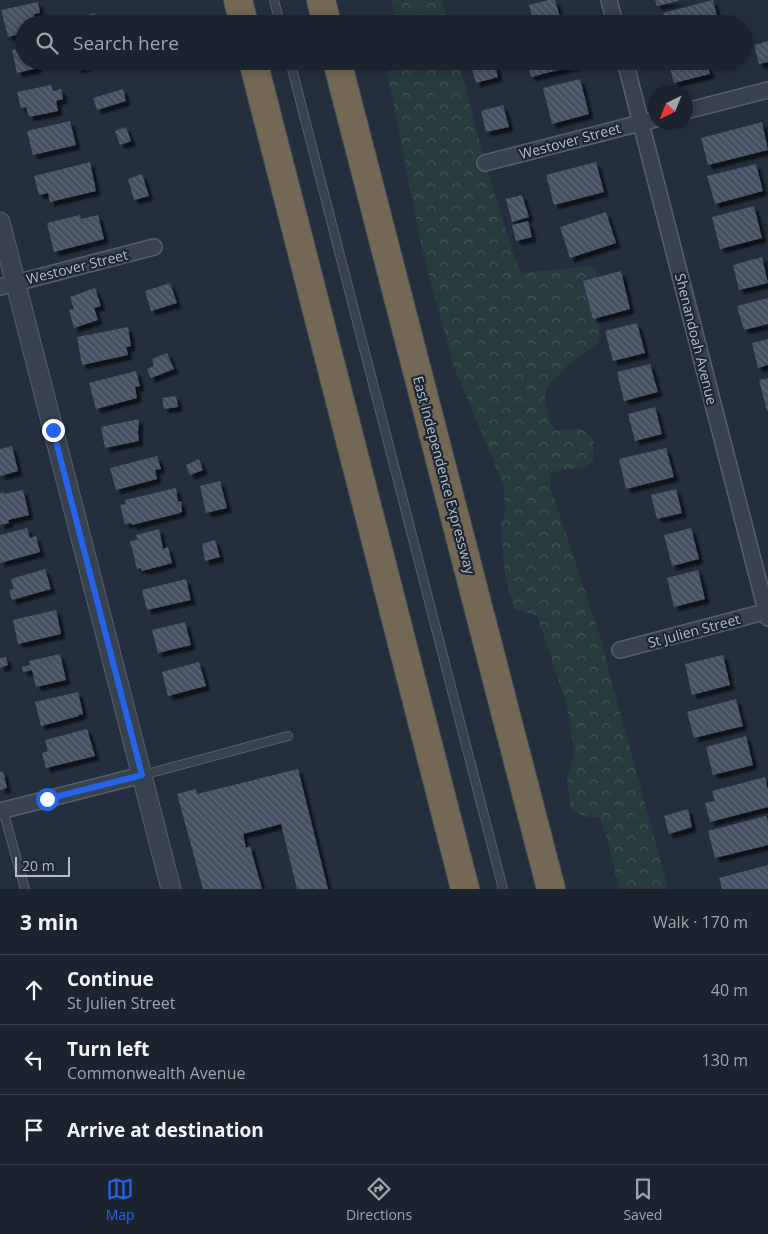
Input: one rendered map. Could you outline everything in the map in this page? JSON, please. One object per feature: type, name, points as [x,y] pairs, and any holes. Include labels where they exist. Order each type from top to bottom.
[{"type":"highway","points":[[238,0],[242,15]]},
{"type":"highway","points":[[321,0],[325,15]]},
{"type":"highway","points":[[256,70],[465,889]]},
{"type":"highway","name":"East Independence Expressway","points":[[339,70],[551,889]]},
{"type":"street","points":[[609,0],[613,15]]},
{"type":"street","name":"Shenandoah Avenue","points":[[628,70],[648,121]]},
{"type":"street","points":[[693,109],[768,90]]},
{"type":"street","name":"Westover Street","points":[[485,163],[648,121]]},
{"type":"street","name":"Shenandoah Avenue","points":[[650,130],[768,614]]},
{"type":"street","points":[[0,222],[8,285],[142,775],[171,889]]},
{"type":"street","name":"Westover Street","points":[[8,285],[154,247]]},
{"type":"street","name":"St Julien Street","points":[[620,650],[768,614]]},
{"type":"street","points":[[2,811],[142,775]]},
{"type":"lane","points":[[274,0],[278,15]]},
{"type":"lane","points":[[292,70],[503,889]]},
{"type":"lane","points":[[142,775],[288,736]]},
{"type":"lane","points":[[2,811],[25,889]]},
{"type":"green space","points":[[391,0],[442,0],[446,15],[394,15]]},
{"type":"green space","points":[[387,70],[460,70],[489,176],[517,265],[522,273],[591,266],[597,271],[600,332],[598,343],[569,365],[547,387],[545,403],[552,426],[557,431],[580,428],[594,439],[593,462],[583,467],[551,473],[550,486],[599,634],[668,889],[619,889],[609,845],[600,818],[583,816],[571,809],[567,778],[575,753],[566,702],[537,616],[514,609],[505,575],[501,526],[505,512],[503,484],[454,367],[423,254]]},
{"type":"building","points":[[555,0],[559,15],[532,15],[529,5]]},
{"type":"building","points":[[655,0],[678,0],[678,1],[657,6]]},
{"type":"building","points":[[713,0],[717,15],[664,15],[663,13]]},
{"type":"building","points":[[38,2],[40,13],[34,15],[15,15],[15,35],[8,37],[1,10]]},
{"type":"building","points":[[768,41],[768,62],[759,64],[754,45]]},
{"type":"building","points":[[15,49],[15,64],[12,50]]},
{"type":"building","points":[[16,70],[30,70],[17,73]]},
{"type":"building","points":[[472,70],[496,70],[498,77],[476,83]]},
{"type":"building","points":[[529,70],[558,70],[531,77]]},
{"type":"building","points":[[670,70],[709,70],[710,74],[674,83]]},
{"type":"building","points":[[580,79],[589,114],[552,124],[543,88]]},
{"type":"building","points":[[51,85],[53,91],[61,89],[63,99],[56,101],[58,111],[29,117],[26,107],[21,108],[17,92]]},
{"type":"building","points":[[123,89],[126,101],[97,110],[93,98]]},
{"type":"building","points":[[503,105],[509,127],[486,132],[481,111]]},
{"type":"building","points":[[70,121],[76,145],[33,155],[27,131]]},
{"type":"building","points":[[762,122],[768,150],[708,165],[701,138]]},
{"type":"building","points":[[126,127],[131,141],[120,145],[115,131]]},
{"type":"building","points":[[90,162],[96,191],[50,202],[48,193],[39,195],[34,176]]},
{"type":"building","points":[[596,162],[604,192],[554,205],[546,175]]},
{"type":"building","points":[[756,164],[763,191],[715,204],[707,176]]},
{"type":"building","points":[[142,174],[149,196],[134,200],[128,179]]},
{"type":"building","points":[[522,195],[529,217],[512,222],[506,199]]},
{"type":"building","points":[[754,206],[762,238],[720,249],[712,217]]},
{"type":"building","points":[[606,212],[616,243],[570,258],[560,227]]},
{"type":"building","points":[[80,215],[81,219],[98,215],[104,239],[54,252],[47,223]]},
{"type":"building","points":[[528,221],[532,237],[516,241],[512,225]]},
{"type":"building","points":[[762,257],[768,283],[739,290],[733,265]]},
{"type":"building","points":[[621,271],[630,309],[593,319],[583,281]]},
{"type":"building","points":[[170,283],[177,303],[151,311],[145,291]]},
{"type":"building","points":[[95,288],[101,306],[94,308],[98,320],[74,328],[69,310],[74,309],[70,297]]},
{"type":"building","points":[[768,298],[768,324],[744,330],[737,306]]},
{"type":"building","points":[[637,323],[645,353],[613,361],[605,331]]},
{"type":"building","points":[[128,327],[131,346],[126,347],[128,355],[82,365],[77,337]]},
{"type":"building","points":[[768,339],[768,365],[758,368],[752,343]]},
{"type":"building","points":[[167,353],[174,369],[151,378],[147,369],[154,366],[152,359]]},
{"type":"building","points":[[650,364],[658,392],[624,401],[617,372]]},
{"type":"building","points":[[136,371],[140,386],[135,387],[137,398],[96,409],[89,383]]},
{"type":"building","points":[[768,378],[768,411],[767,411],[759,380]]},
{"type":"building","points":[[176,396],[178,407],[164,409],[162,398]]},
{"type":"building","points":[[655,407],[662,434],[635,441],[628,414]]},
{"type":"building","points":[[139,419],[139,441],[105,448],[101,427]]},
{"type":"building","points":[[12,446],[18,471],[0,476],[0,449]]},
{"type":"building","points":[[666,448],[674,477],[626,489],[619,459]]},
{"type":"building","points":[[157,456],[161,469],[155,470],[157,479],[116,490],[110,468]]},
{"type":"building","points":[[199,459],[203,470],[190,475],[186,465]]},
{"type":"building","points":[[220,481],[227,508],[206,513],[200,486]]},
{"type":"building","points":[[176,488],[178,502],[181,501],[182,511],[180,513],[132,525],[131,523],[125,524],[120,505],[126,504],[125,500]]},
{"type":"building","points":[[676,489],[682,513],[657,519],[651,495]]},
{"type":"building","points":[[23,490],[29,515],[8,520],[9,523],[0,525],[0,493],[4,492],[4,494]]},
{"type":"building","points":[[27,528],[30,538],[36,536],[40,552],[0,563],[0,535]]},
{"type":"building","points":[[691,528],[699,559],[672,566],[664,535]]},
{"type":"building","points":[[159,529],[163,549],[168,547],[172,563],[142,571],[141,568],[137,569],[130,541],[138,540],[136,535]]},
{"type":"building","points":[[215,540],[220,557],[205,561],[202,544]]},
{"type":"building","points":[[45,569],[51,589],[12,600],[9,590],[14,589],[11,579]]},
{"type":"building","points":[[698,570],[705,599],[674,607],[667,578]]},
{"type":"building","points":[[186,579],[191,600],[147,610],[142,590]]},
{"type":"building","points":[[56,610],[61,634],[18,644],[13,620]]},
{"type":"building","points":[[185,622],[191,645],[158,653],[152,630]]},
{"type":"building","points":[[60,654],[66,680],[36,687],[32,670],[23,672],[22,667],[30,665],[29,661]]},
{"type":"building","points":[[723,655],[730,685],[692,695],[685,664]]},
{"type":"building","points":[[6,657],[8,665],[0,668],[0,658]]},
{"type":"building","points":[[199,662],[206,686],[168,696],[162,672]]},
{"type":"building","points":[[78,692],[83,714],[41,726],[35,702]]},
{"type":"building","points":[[736,699],[743,726],[694,738],[687,712]]},
{"type":"building","points":[[87,729],[95,756],[46,768],[42,753],[48,751],[45,740]]},
{"type":"building","points":[[746,736],[753,765],[713,775],[706,747]]},
{"type":"building","points":[[298,769],[328,889],[297,889],[281,824],[243,834],[246,848],[250,846],[262,889],[203,889],[177,794],[196,789],[197,794]]},
{"type":"building","points":[[3,771],[7,788],[0,790],[0,772]]},
{"type":"building","points":[[765,777],[768,790],[768,807],[710,822],[705,803],[715,801],[712,791]]},
{"type":"building","points":[[688,809],[692,827],[669,834],[664,816]]},
{"type":"building","points":[[766,816],[768,822],[768,845],[715,858],[708,831]]},
{"type":"building","points":[[768,865],[768,889],[722,889],[719,878]]},
{"type":"route","points":[[47,799],[142,775],[53,430]]}]
